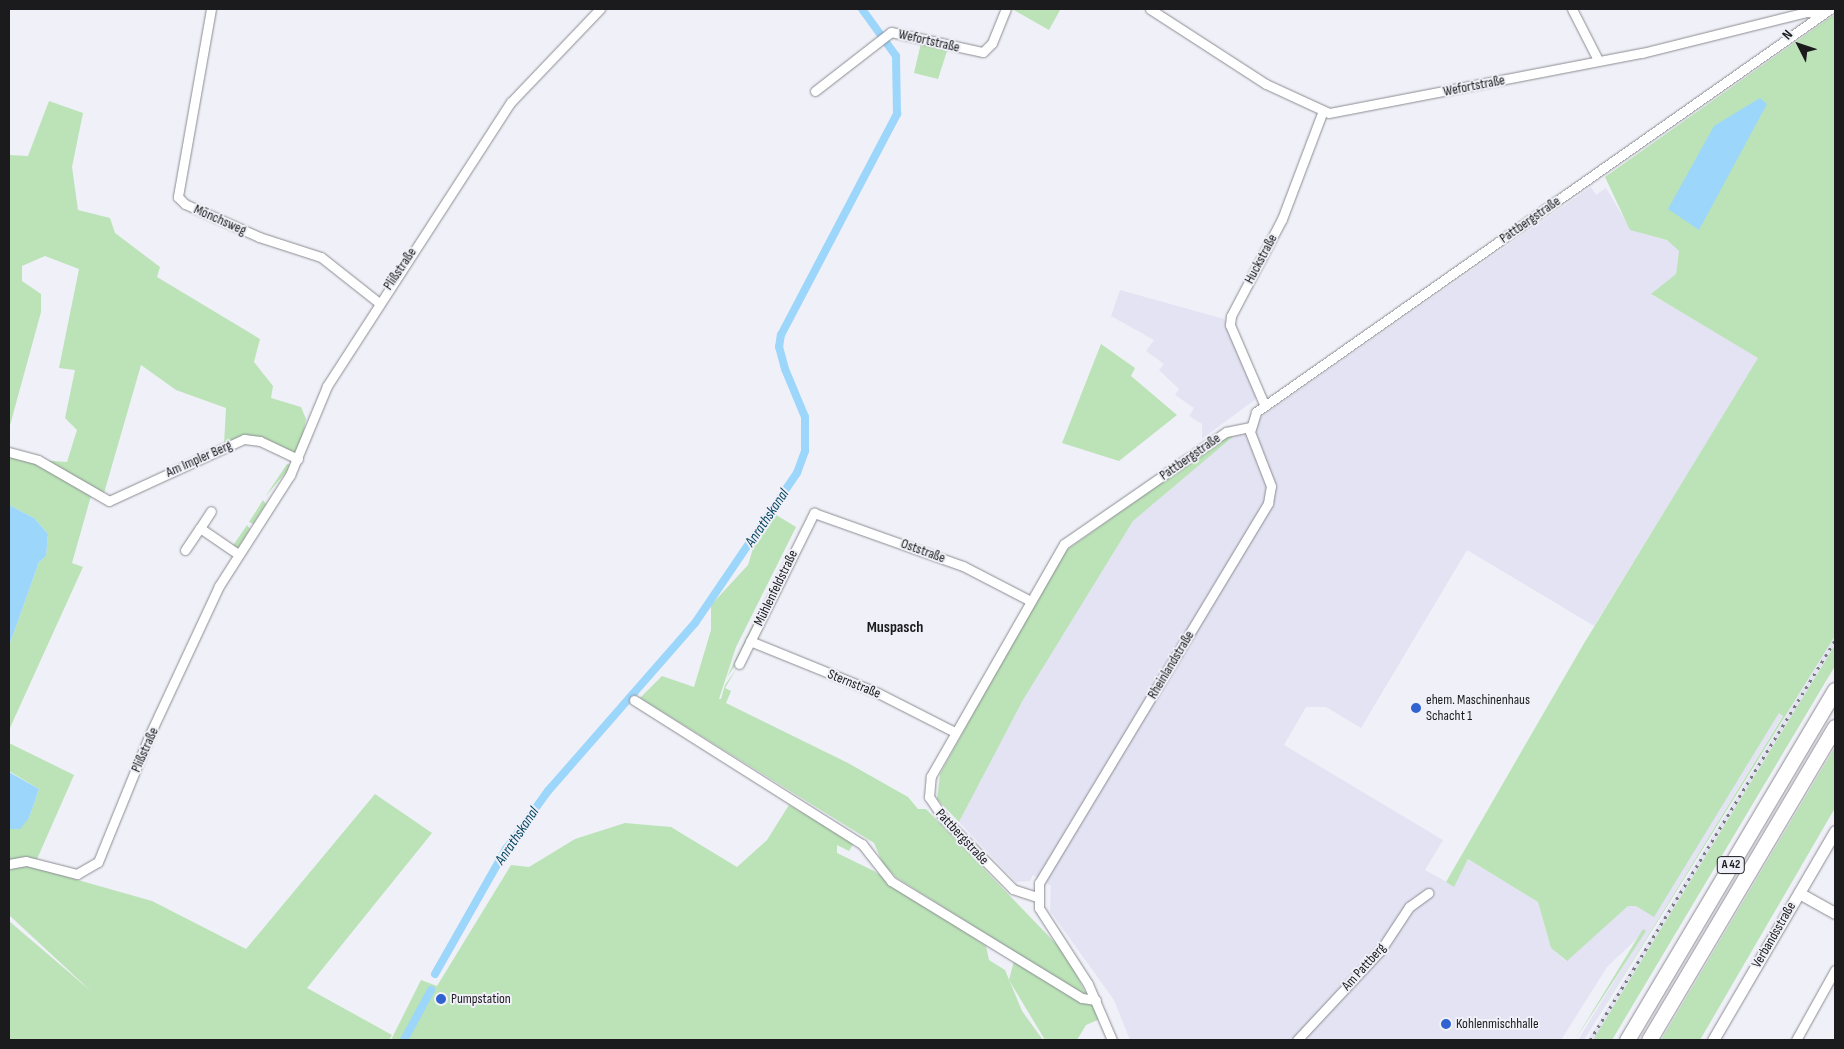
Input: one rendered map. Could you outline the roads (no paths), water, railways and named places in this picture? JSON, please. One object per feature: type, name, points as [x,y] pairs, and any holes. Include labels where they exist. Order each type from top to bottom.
[{"type":"highway","name":"A 42","points":[[1627,1040],[1835,690]]},
{"type":"highway","name":"A 42","points":[[1649,1040],[1835,727]]},
{"type":"main road","name":"Verbandsstraße","points":[[1712,1040],[1835,831]]},
{"type":"main road","points":[[1799,893],[1835,913]]},
{"type":"street","name":"Mönchsweg","points":[[211,9],[178,197],[185,204],[259,237],[321,257],[378,302]]},
{"type":"street","name":"Plißstraße","points":[[9,864],[26,861],[77,874],[98,862],[150,734],[238,554],[298,459],[320,400],[378,302],[511,102],[600,9]]},
{"type":"street","name":"Wefortstraße","points":[[814,91],[888,34],[983,52],[1006,9]]},
{"type":"street","points":[[1150,9],[1266,84],[1322,112]]},
{"type":"street","points":[[1572,9],[1598,60]]},
{"type":"street","name":"Wefortstraße","points":[[1322,112],[1598,60],[1807,12],[1826,11]]},
{"type":"street","name":"Pattbergstraße","points":[[1037,897],[1013,889],[931,802],[929,783],[955,732],[1029,600],[1064,544],[1226,432],[1250,427],[1264,404],[1826,11]]},
{"type":"street","name":"Huckstraße","points":[[1264,404],[1230,325],[1231,316],[1282,219],[1322,112]]},
{"type":"street","name":"Rheinlandstraße","points":[[1037,897],[1046,872],[1268,503],[1271,486],[1250,427]]},
{"type":"street","name":"Am Impler Berg","points":[[9,452],[62,473],[102,500],[113,500],[244,439],[260,441],[298,459]]},
{"type":"street","points":[[185,550],[211,511]]},
{"type":"street","name":"Oststraße","points":[[814,513],[963,566],[1029,600]]},
{"type":"street","name":"Mühlenfeldstraße","points":[[739,664],[814,513]]},
{"type":"street","points":[[200,528],[238,554]]},
{"type":"street","name":"Sternstraße","points":[[750,641],[878,693],[955,732]]},
{"type":"street","points":[[634,700],[862,844],[891,881],[1082,998],[1096,1000]]},
{"type":"street","name":"Am Pattberg","points":[[1297,1040],[1380,951],[1409,907],[1428,893]]},
{"type":"street","points":[[1037,897],[1045,920],[1096,1000],[1112,1040]]},
{"type":"street","points":[[1796,1040],[1835,970]]},
{"type":"water","points":[[1760,98],[1767,104],[1699,230],[1668,209],[1714,126]]},
{"type":"water","points":[[9,505],[34,518],[48,534],[46,556],[39,562],[9,646]]},
{"type":"water","points":[[9,772],[39,789],[29,818],[20,829],[9,829]]},
{"type":"waterway","name":"Anrathskanal","points":[[435,974],[506,849],[548,791],[695,623],[797,473],[805,451],[805,417],[785,369],[779,347],[781,335],[897,114],[896,56],[862,9]]},
{"type":"waterway","name":"Anrathskanal","points":[[404,1040],[431,990]]},
{"type":"railway","points":[[1590,1040],[1835,640]]},
{"type":"place","name":"ehem. Maschinenhaus Schacht 1","points":[[1416,708]]},
{"type":"place","name":"Pumpstation","points":[[441,999]]},
{"type":"place","name":"Kohlenmischhalle","points":[[1446,1024]]},
{"type":"district","name":"Muspasch","points":[[895,628]]}]
